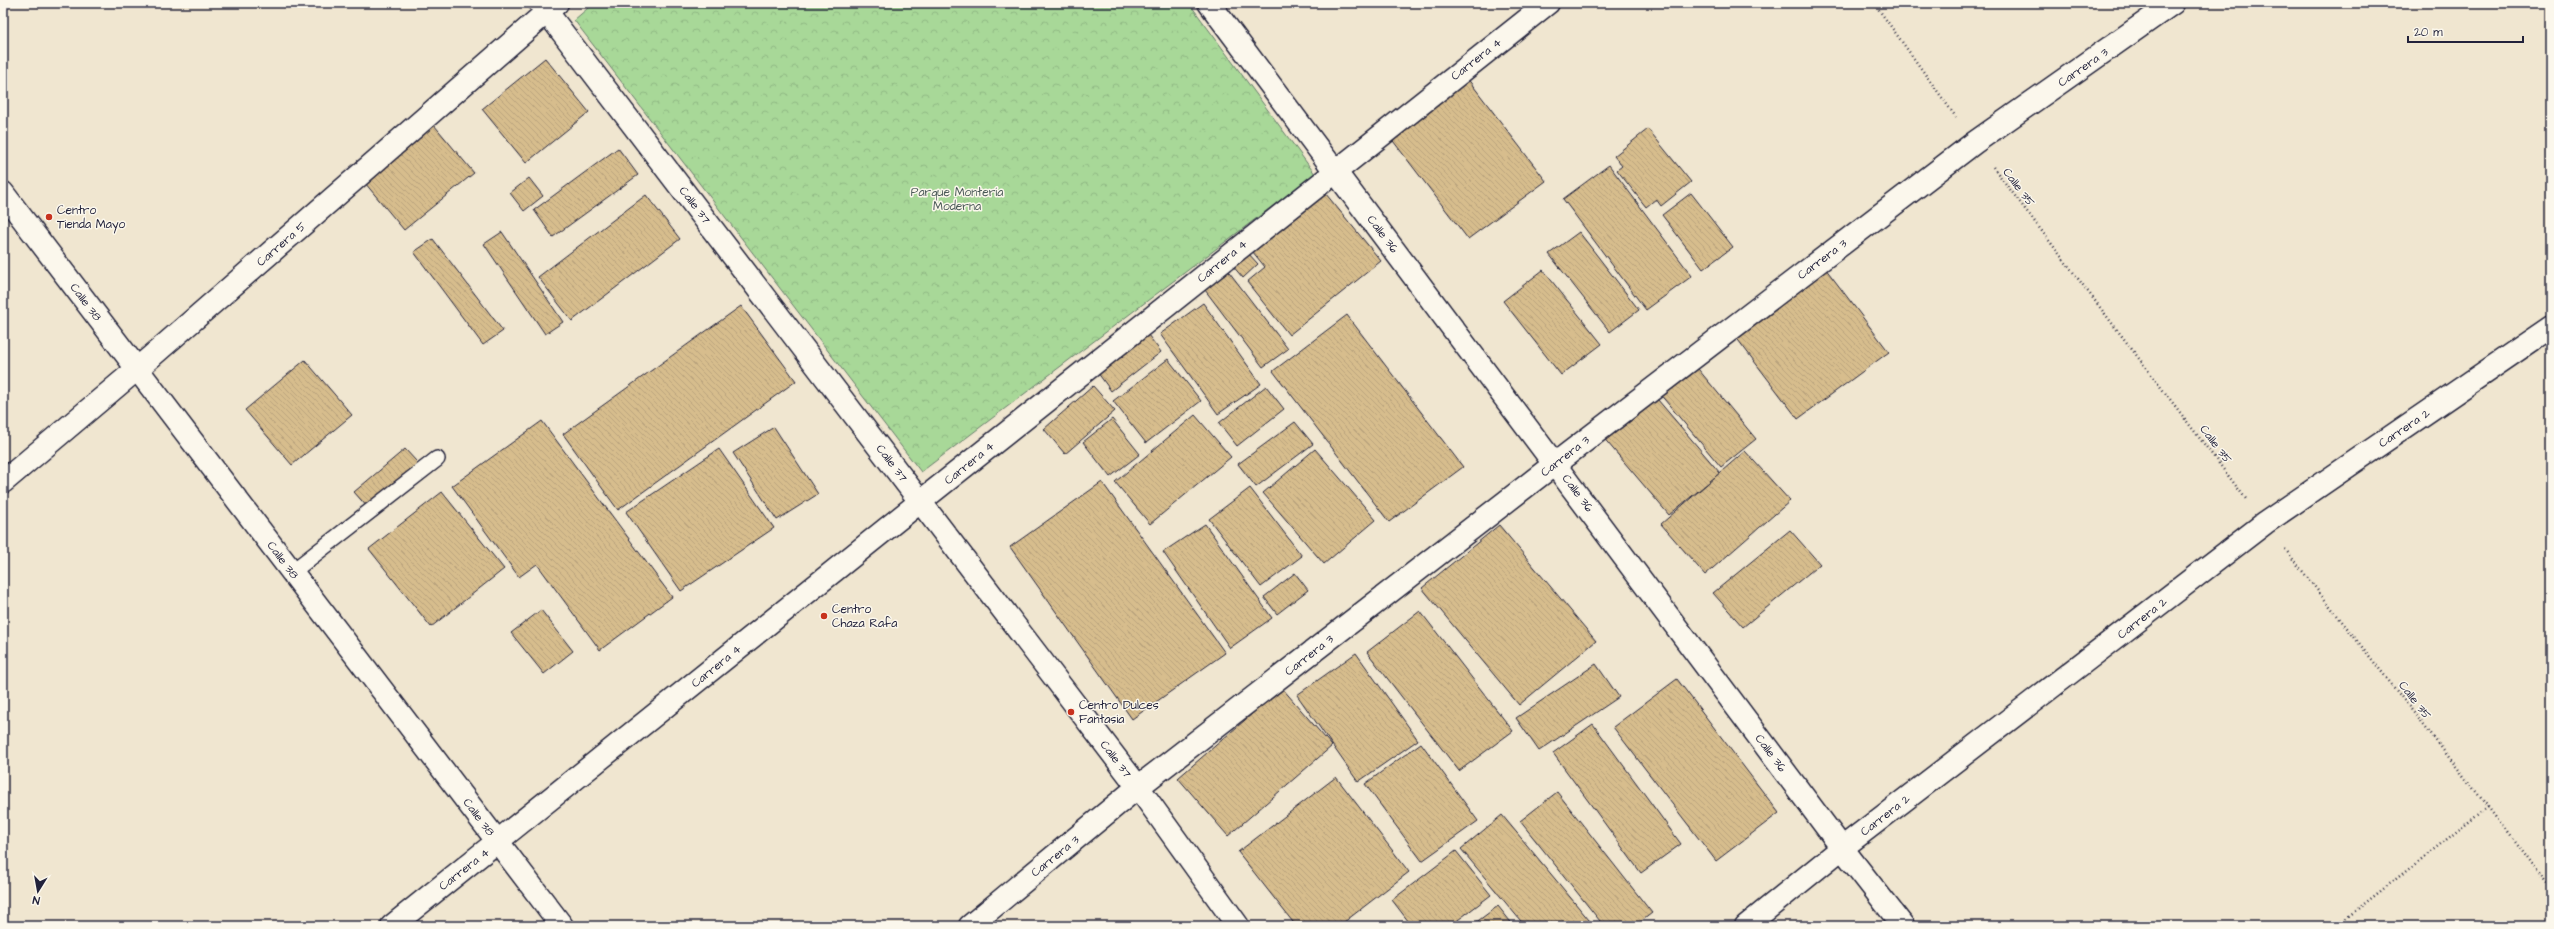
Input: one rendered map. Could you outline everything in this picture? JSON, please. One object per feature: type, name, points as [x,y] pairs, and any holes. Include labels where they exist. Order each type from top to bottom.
[{"type":"street","name":"Calle 36","points":[[1209,3],[1556,463],[1842,848],[1903,926]]},
{"type":"street","name":"Carrera 4","points":[[392,926],[921,501],[1548,3]]},
{"type":"street","name":"Carrera 3","points":[[970,926],[1138,788],[1556,463],[1974,143],[2173,3]]},
{"type":"street","name":"Carrera 5","points":[[3,482],[137,369],[548,6]]},
{"type":"street","name":"Calle 37","points":[[548,6],[1138,788],[1238,926]]},
{"type":"street","name":"Calle 38","points":[[3,193],[562,926]]},
{"type":"street","name":"Carrera 2","points":[[1746,926],[1842,848],[2265,523],[2551,327]]},
{"type":"lane","points":[[292,572],[437,459]]},
{"type":"path","name":"Calle 35","points":[[1874,3],[1974,143],[2265,523],[2488,807],[2551,891]]},
{"type":"path","points":[[2336,926],[2488,807]]},
{"type":"green space","name":"Parque Montería Moderna","points":[[594,3],[1189,3],[1315,174],[921,472],[574,20]]},
{"type":"building","points":[[545,58],[589,112],[526,163],[482,109]]},
{"type":"building","points":[[1467,78],[1546,181],[1468,239],[1390,137]]},
{"type":"building","points":[[434,125],[474,173],[404,230],[365,183]]},
{"type":"building","points":[[1648,129],[1691,182],[1661,206],[1656,199],[1646,207],[1617,170],[1622,166],[1614,156]]},
{"type":"building","points":[[618,148],[638,175],[553,237],[534,210]]},
{"type":"building","points":[[1609,165],[1692,276],[1646,310],[1563,199]]},
{"type":"building","points":[[529,178],[543,196],[524,211],[510,193]]},
{"type":"building","points":[[1321,188],[1381,261],[1289,335],[1247,282],[1265,267],[1248,246]]},
{"type":"building","points":[[1691,193],[1733,247],[1703,269],[1662,215]]},
{"type":"building","points":[[646,195],[680,239],[572,321],[538,277]]},
{"type":"building","points":[[502,232],[563,322],[545,334],[484,244]]},
{"type":"building","points":[[1579,232],[1639,310],[1610,332],[1549,254]]},
{"type":"building","points":[[433,239],[503,331],[483,345],[414,252]]},
{"type":"building","points":[[1247,252],[1258,264],[1243,278],[1232,265]]},
{"type":"building","points":[[1819,260],[1889,352],[1798,419],[1729,328]]},
{"type":"building","points":[[1226,268],[1288,349],[1263,367],[1202,286]]},
{"type":"building","points":[[1543,270],[1602,344],[1561,375],[1503,301]]},
{"type":"building","points":[[1203,303],[1261,384],[1218,414],[1160,334]]},
{"type":"building","points":[[741,306],[796,381],[618,510],[563,434]]},
{"type":"building","points":[[1347,315],[1463,467],[1389,522],[1273,371]]},
{"type":"building","points":[[1145,331],[1161,352],[1111,391],[1095,369]]},
{"type":"building","points":[[1168,359],[1201,401],[1146,443],[1113,401]]},
{"type":"building","points":[[305,360],[352,415],[292,465],[245,410]]},
{"type":"building","points":[[1694,364],[1756,439],[1721,467],[1659,393]]},
{"type":"building","points":[[1093,386],[1115,411],[1065,454],[1044,429]]},
{"type":"building","points":[[1266,386],[1284,409],[1237,446],[1219,423]]},
{"type":"building","points":[[1652,393],[1720,473],[1669,515],[1602,436]]},
{"type":"building","points":[[1195,415],[1231,457],[1150,524],[1115,482]]},
{"type":"building","points":[[1112,419],[1140,454],[1110,477],[1083,442]]},
{"type":"building","points":[[542,421],[672,597],[600,650],[537,564],[519,577],[452,486]]},
{"type":"building","points":[[1295,422],[1313,444],[1256,487],[1238,464]]},
{"type":"building","points":[[774,427],[818,494],[777,520],[733,453]]},
{"type":"building","points":[[405,449],[427,473],[376,517],[354,492]]},
{"type":"building","points":[[719,449],[774,528],[681,591],[626,512]]},
{"type":"building","points":[[1315,449],[1376,520],[1324,564],[1263,493]]},
{"type":"building","points":[[1745,451],[1790,501],[1705,575],[1661,524]]},
{"type":"building","points":[[1102,482],[1225,653],[1132,719],[1010,547]]},
{"type":"building","points":[[1250,488],[1302,556],[1261,587],[1209,519]]},
{"type":"building","points":[[442,492],[504,569],[431,627],[369,549]]},
{"type":"building","points":[[1205,524],[1272,618],[1230,648],[1163,552]]},
{"type":"building","points":[[1499,525],[1596,641],[1519,705],[1422,588]]},
{"type":"building","points":[[1790,530],[1820,564],[1743,627],[1713,593]]},
{"type":"building","points":[[1295,573],[1308,590],[1277,614],[1264,597]]},
{"type":"building","points":[[541,610],[573,651],[544,674],[511,633]]},
{"type":"building","points":[[1420,611],[1513,731],[1459,771],[1367,652]]},
{"type":"building","points":[[1356,653],[1418,740],[1358,782],[1297,695]]},
{"type":"building","points":[[1596,664],[1619,697],[1539,751],[1516,718]]},
{"type":"building","points":[[1677,679],[1779,813],[1716,861],[1613,727]]},
{"type":"building","points":[[1282,688],[1332,746],[1228,836],[1178,778]]},
{"type":"building","points":[[1593,724],[1681,844],[1641,873],[1553,753]]},
{"type":"building","points":[[1421,743],[1478,821],[1422,861],[1365,784]]},
{"type":"building","points":[[1336,777],[1409,872],[1339,926],[1296,926],[1238,852]]},
{"type":"building","points":[[1557,792],[1652,913],[1635,926],[1604,926],[1520,821]]},
{"type":"building","points":[[1502,815],[1594,926],[1525,926],[1461,849]]},
{"type":"building","points":[[1456,851],[1491,895],[1450,926],[1412,926],[1392,900]]},
{"type":"building","points":[[1498,906],[1514,926],[1471,926]]},
{"type":"place","name":"Centro Tienda Mayo","points":[[49,217]]},
{"type":"place","name":"Centro Chaza Rafa","points":[[824,616]]},
{"type":"place","name":"Centro Dulces Fantasia","points":[[1071,712]]}]
